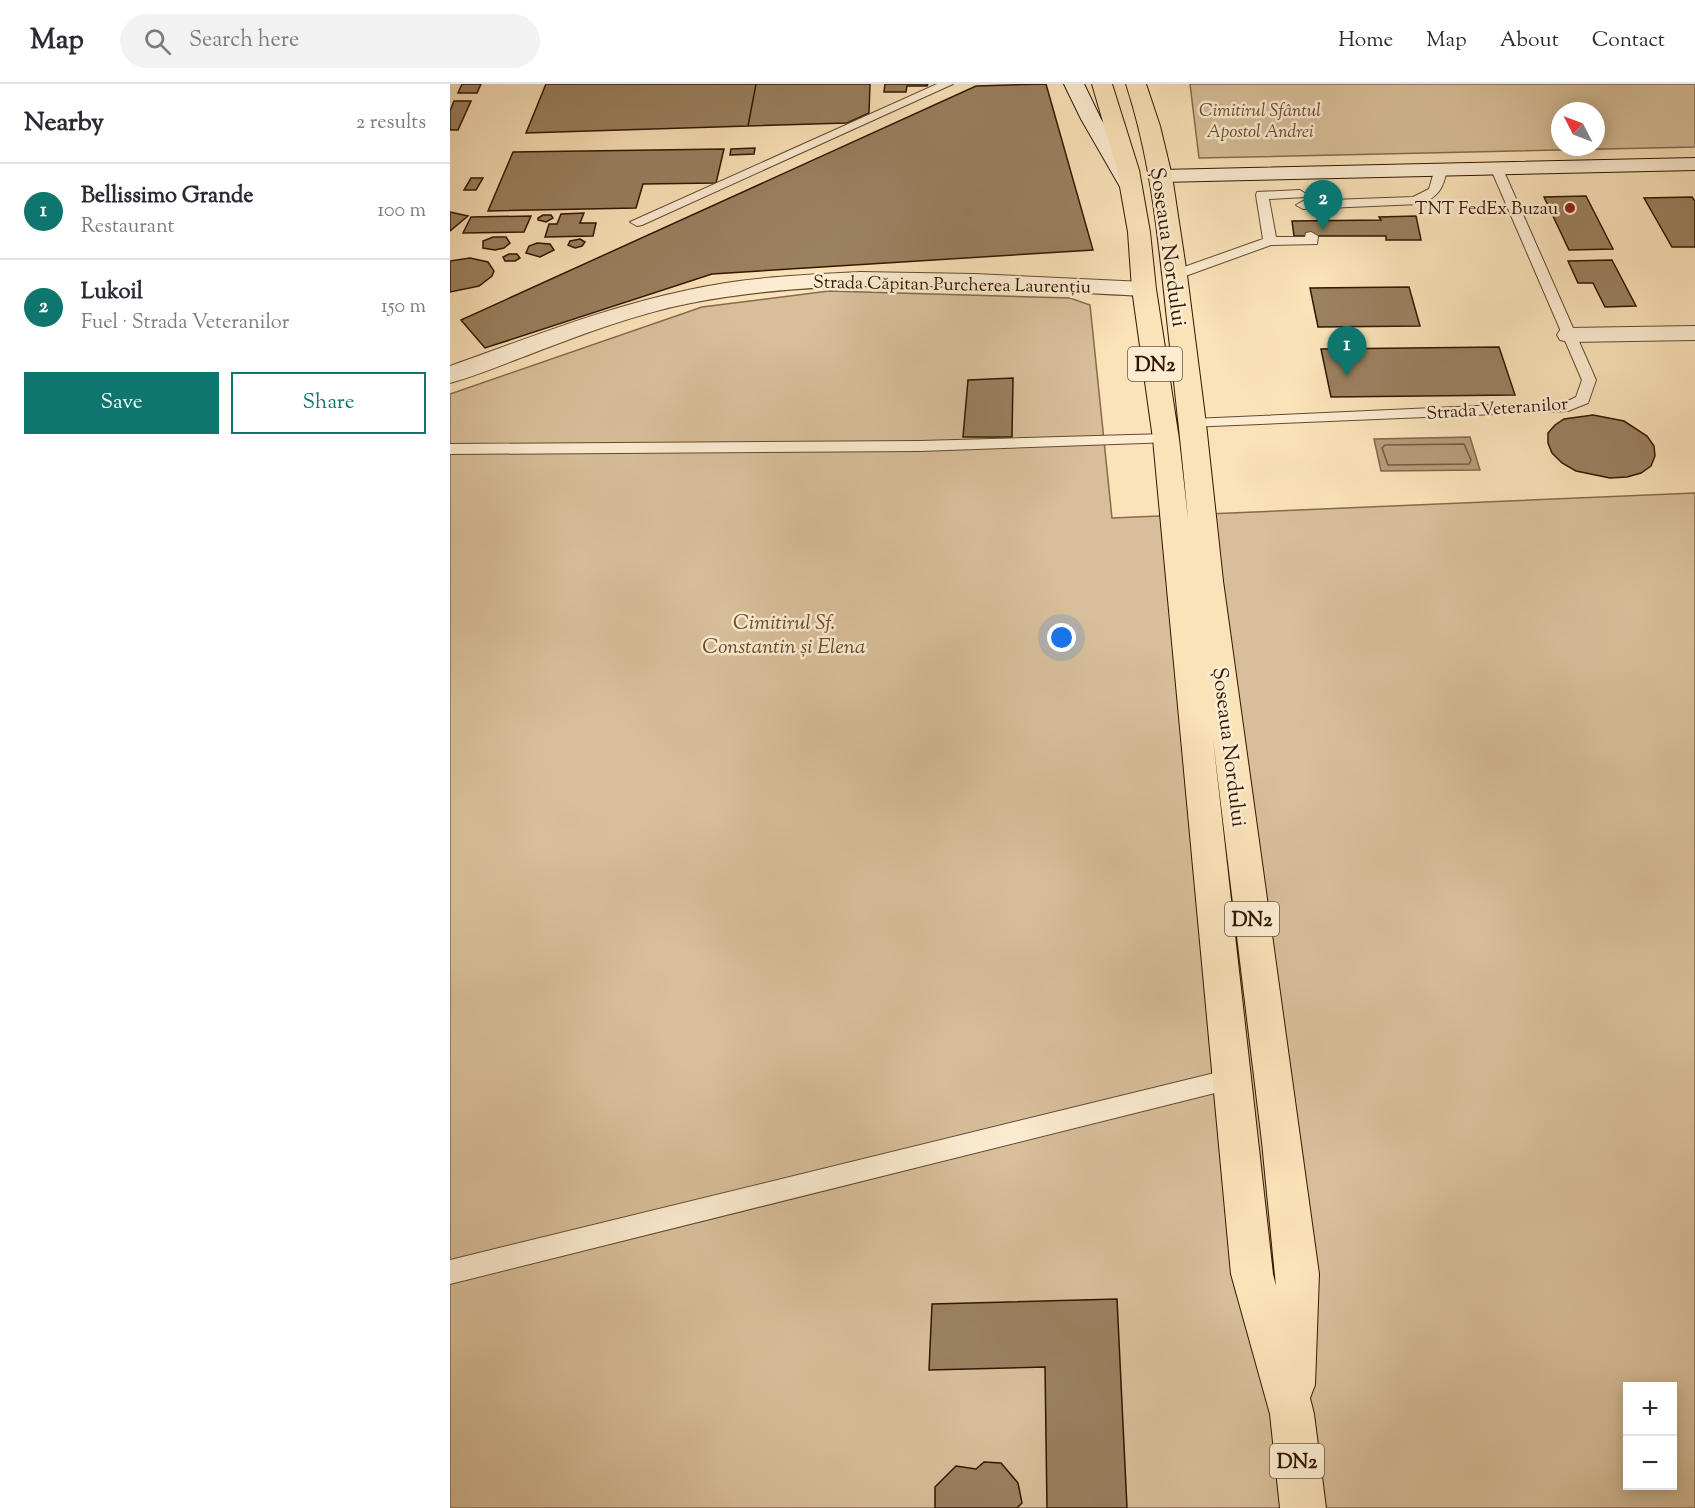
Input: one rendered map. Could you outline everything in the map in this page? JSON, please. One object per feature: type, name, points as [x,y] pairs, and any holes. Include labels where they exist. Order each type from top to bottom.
[{"type":"main road","name":"Șoseaua Nordului","points":[[1102,84],[1115,122],[1131,187],[1139,232],[1144,289],[1180,431],[1208,581],[1298,1274],[1292,1414],[1303,1508]]},
{"type":"main road","name":"Șoseaua Nordului","points":[[1136,84],[1150,126],[1161,176],[1175,275],[1183,355],[1180,431],[1231,1078],[1252,1275],[1292,1414]]},
{"type":"street","name":"Șoseaua Nordului","points":[[1074,84],[1090,119],[1131,187]]},
{"type":"street","points":[[1161,176],[1695,164]]},
{"type":"street","name":"Strada Căpitan Purcherea Laurențiu","points":[[450,375],[626,314],[690,296],[751,287],[806,281],[864,279],[1144,289]]},
{"type":"street","points":[[1569,335],[1695,333]]},
{"type":"lane","points":[[637,222],[947,84]]},
{"type":"lane","name":"Strada Veteranilor","points":[[1180,431],[1568,406],[1583,400],[1589,380],[1496,167]]},
{"type":"lane","points":[[1270,241],[1262,195],[1302,200],[1414,201],[1428,197],[1437,189],[1442,168]]},
{"type":"lane","points":[[1295,172],[1307,221]]},
{"type":"lane","points":[[1175,275],[1270,241],[1312,241],[1311,236]]},
{"type":"lane","points":[[450,449],[920,446],[1180,431]]},
{"type":"lane","points":[[450,1272],[1231,1078]]},
{"type":"green space","name":"Cimitirul Sfântul Apostol Andrei","points":[[1190,84],[1695,84],[1695,147],[1605,149],[1605,102],[1551,102],[1551,150],[1199,158]]},
{"type":"green space","name":"Cimitirul Sf. Constantin și Elena","points":[[829,291],[1070,298],[1090,305],[1112,518],[1695,493],[1695,1508],[450,1508],[450,394],[702,307]]},
{"type":"water","points":[[1470,437],[1480,470],[1381,471],[1374,439]]},
{"type":"building","points":[[462,84],[481,84],[477,93],[458,93]]},
{"type":"building","points":[[546,84],[756,84],[748,126],[526,133]]},
{"type":"building","points":[[756,84],[870,84],[869,113],[847,123],[748,126]]},
{"type":"building","points":[[885,84],[928,84],[927,86],[907,86],[906,92],[884,92]]},
{"type":"building","points":[[1046,84],[1093,250],[712,274],[485,348],[461,320],[976,86]]},
{"type":"building","points":[[454,101],[471,101],[458,130],[450,130],[450,111]]},
{"type":"building","points":[[755,148],[754,154],[730,155],[731,149]]},
{"type":"building","points":[[724,149],[716,183],[643,184],[636,208],[488,211],[513,152]]},
{"type":"building","points":[[471,178],[483,178],[476,190],[464,190]]},
{"type":"building","points":[[1586,196],[1613,249],[1569,250],[1544,197]]},
{"type":"building","points":[[1692,197],[1695,201],[1695,247],[1672,247],[1644,198]]},
{"type":"building","points":[[450,212],[468,216],[450,231]]},
{"type":"building","points":[[584,213],[580,223],[596,223],[593,236],[545,237],[549,224],[557,224],[561,214]]},
{"type":"building","points":[[543,215],[551,215],[553,218],[546,222],[538,220]]},
{"type":"building","points":[[531,216],[524,232],[463,233],[471,217]]},
{"type":"building","points":[[1416,216],[1421,240],[1386,240],[1386,236],[1294,236],[1292,221],[1381,220],[1379,217]]},
{"type":"building","points":[[493,237],[506,237],[510,243],[504,248],[495,250],[483,248],[483,241]]},
{"type":"building","points":[[580,239],[585,242],[582,246],[575,248],[568,245],[570,241]]},
{"type":"building","points":[[537,243],[550,244],[554,250],[540,257],[526,253],[529,246]]},
{"type":"building","points":[[517,254],[520,258],[515,261],[505,261],[503,257]]},
{"type":"building","points":[[470,258],[488,262],[494,271],[492,276],[479,286],[450,292],[450,261]]},
{"type":"building","points":[[1612,260],[1636,306],[1605,307],[1593,283],[1578,283],[1568,261]]},
{"type":"building","points":[[1409,287],[1420,326],[1318,327],[1310,288]]},
{"type":"building","points":[[1499,347],[1515,395],[1331,397],[1321,349]]},
{"type":"building","points":[[1013,378],[1012,437],[963,437],[968,380]]},
{"type":"building","points":[[1593,415],[1624,421],[1647,436],[1654,446],[1655,456],[1651,466],[1641,473],[1610,478],[1576,471],[1562,463],[1552,453],[1548,443],[1548,433],[1564,419]]},
{"type":"building","points":[[1117,1299],[1127,1508],[1047,1508],[1045,1367],[929,1370],[932,1304]]},
{"type":"building","points":[[984,1462],[1001,1463],[1018,1483],[1022,1503],[1017,1508],[935,1508],[935,1487],[956,1466],[976,1469]]},
{"type":"place","name":"TNT FedEx Buzau","points":[[1570,208]]},
{"type":"place","name":"Lukoil","points":[[1323,230]]},
{"type":"place","name":"Bellissimo Grande","points":[[1347,376]]}]
